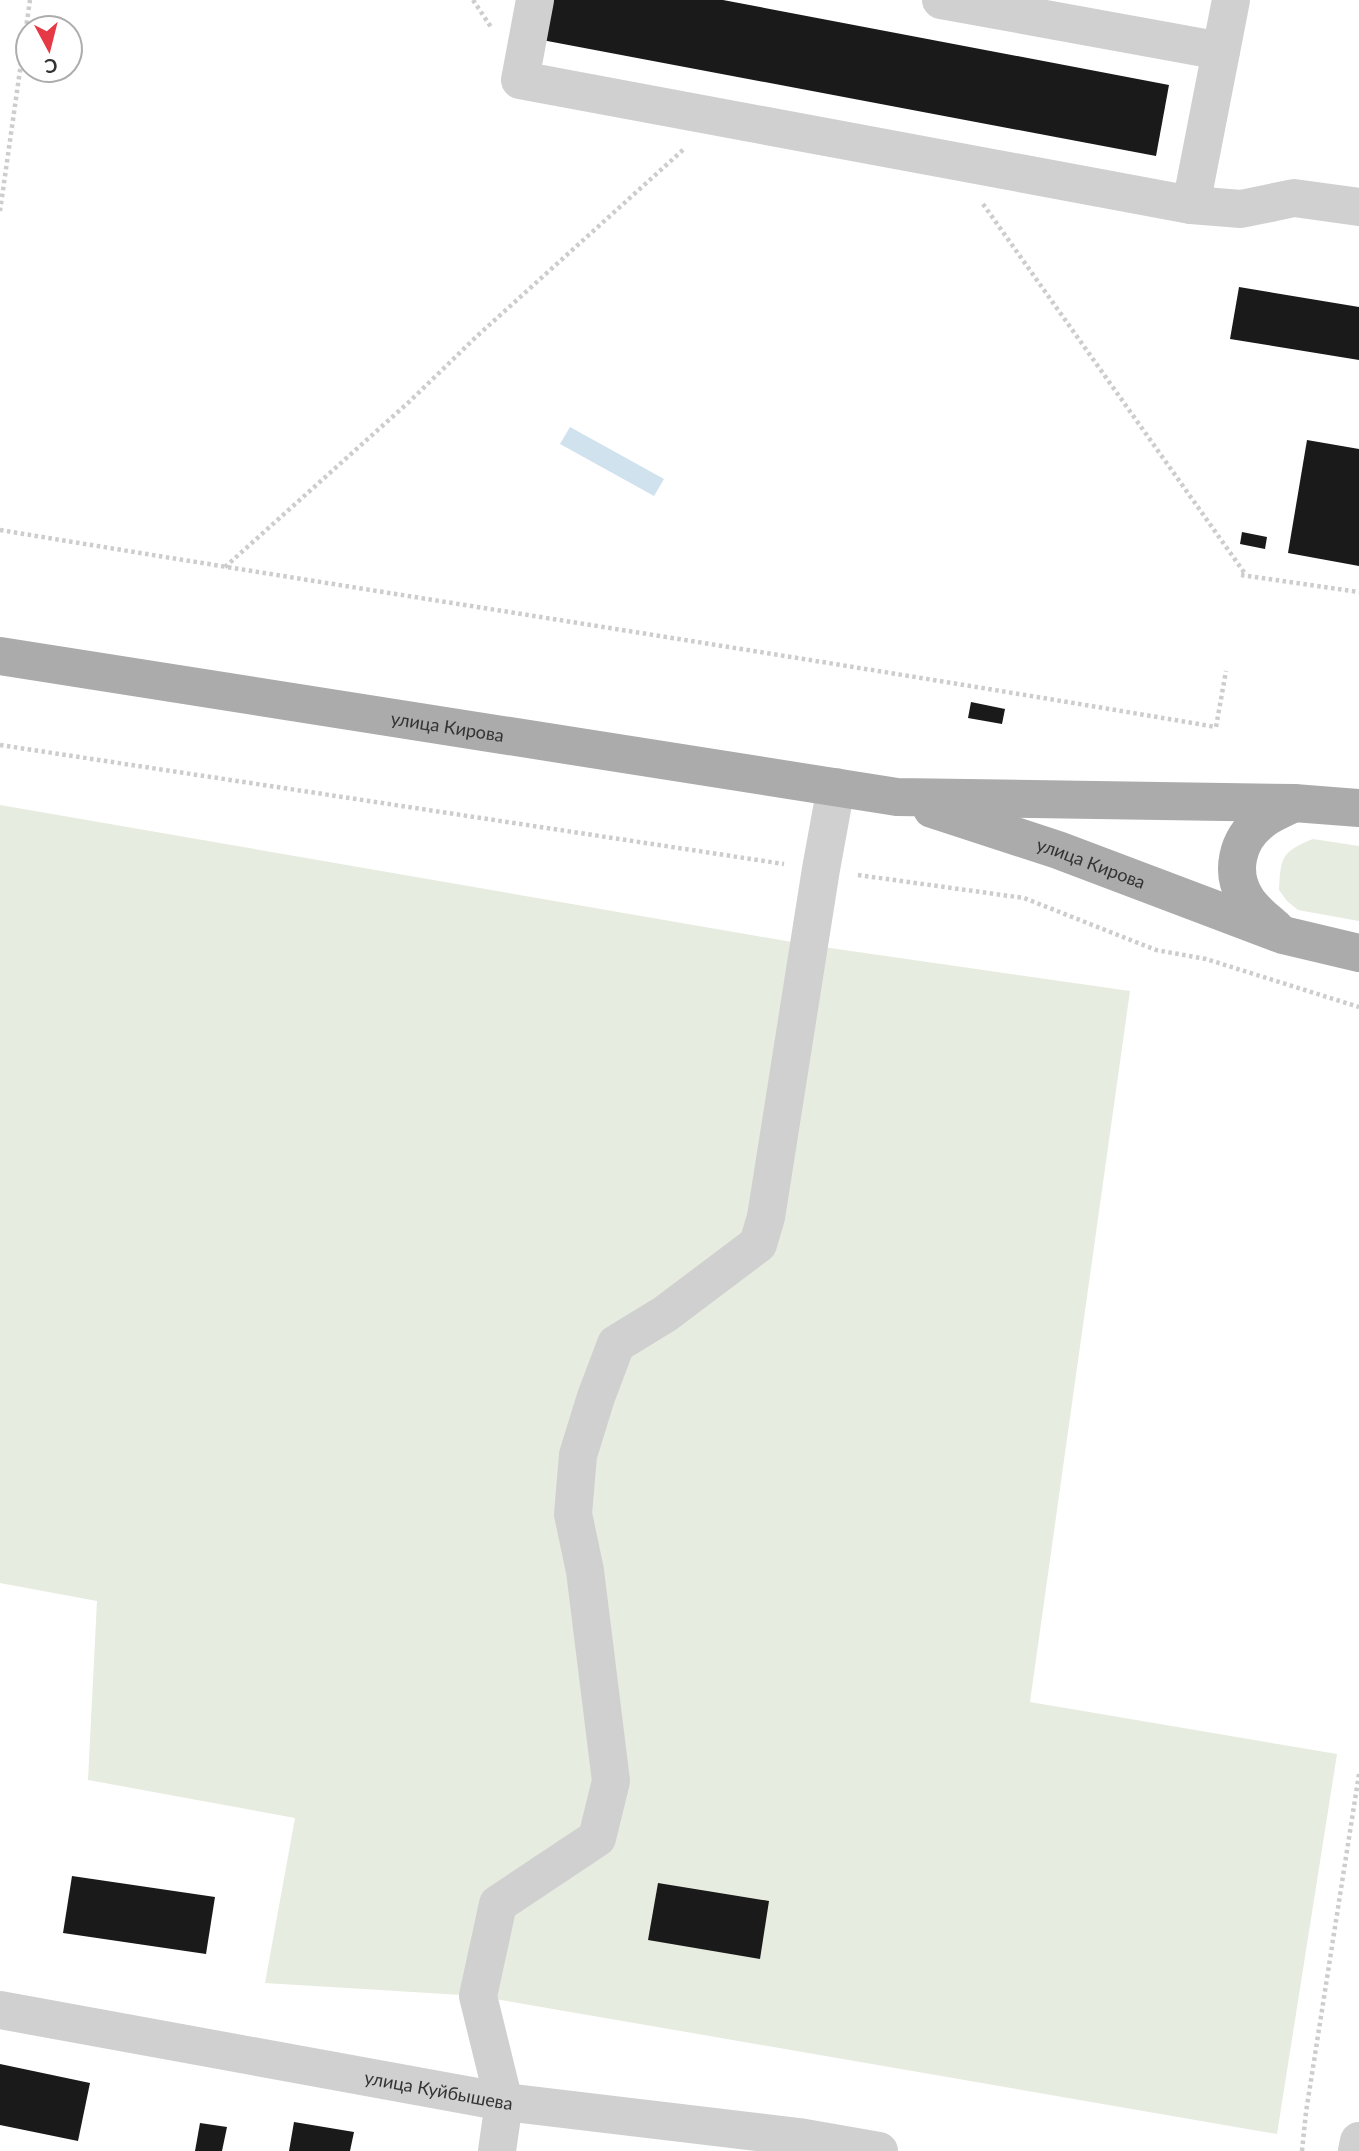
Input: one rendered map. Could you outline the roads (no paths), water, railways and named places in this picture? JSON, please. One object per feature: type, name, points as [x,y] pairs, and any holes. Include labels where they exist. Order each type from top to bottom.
[{"type":"main road","name":"улица Кирова","points":[[0,656],[897,797],[1294,803],[1359,808]]},
{"type":"main road","name":"улица Кирова","points":[[897,797],[1058,850],[1283,934],[1359,953]]},
{"type":"main road","name":"улица Кирова","points":[[1283,934],[1258,914],[1244,897],[1237,866],[1245,838],[1261,821],[1294,803]]},
{"type":"street","points":[[535,0],[520,80],[1191,205],[1241,209],[1294,198],[1359,207]]},
{"type":"street","points":[[941,0],[1221,51]]},
{"type":"street","points":[[1191,205],[1231,0]]},
{"type":"street","points":[[497,2151],[504,2102],[478,1996],[498,1904],[597,1838],[611,1781],[585,1571],[573,1514],[578,1455],[616,1344],[664,1314],[758,1244],[766,1217],[836,787]]},
{"type":"street","name":"улица Куйбышева","points":[[0,2010],[504,2102],[799,2137],[879,2151]]},
{"type":"street","points":[[1357,2151],[1359,2141]]},
{"type":"water","points":[[570,427],[664,479],[654,496],[560,444]]}]
